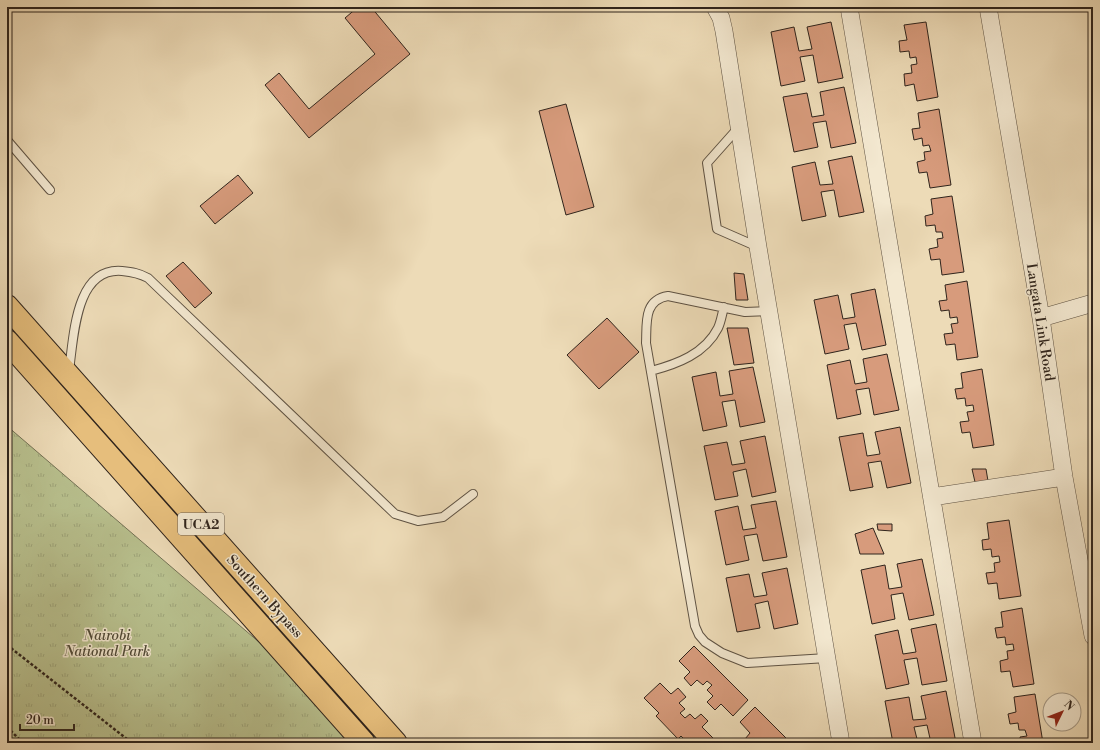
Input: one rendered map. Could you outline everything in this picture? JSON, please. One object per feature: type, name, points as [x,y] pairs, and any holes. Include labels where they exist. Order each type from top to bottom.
[{"type":"highway","name":"Southern Bypass","points":[[7,306],[396,743]]},
{"type":"highway","name":"Southern Bypass","points":[[7,341],[364,743]]},
{"type":"street","points":[[715,7],[721,18],[724,31],[768,311],[841,743]]},
{"type":"street","points":[[849,7],[973,743]]},
{"type":"street","name":"Langata Link Road","points":[[988,7],[1041,318],[1064,477],[1093,636]]},
{"type":"street","points":[[1041,318],[1093,303]]},
{"type":"street","points":[[932,497],[1064,477]]},
{"type":"lane","points":[[739,126],[707,163],[717,229],[758,247]]},
{"type":"lane","points":[[7,140],[50,190]]},
{"type":"lane","points":[[68,375],[76,323],[82,301],[90,284],[99,275],[111,270],[138,272],[148,278],[395,514],[418,521],[443,517],[473,494]]},
{"type":"lane","points":[[768,311],[745,312],[668,296],[654,302],[647,312],[646,343],[695,626],[699,635],[705,642],[722,653],[747,663],[827,658]]},
{"type":"lane","points":[[651,371],[673,365],[699,351],[718,328],[724,307]]},
{"type":"path","points":[[7,645],[132,743]]},
{"type":"path","points":[[7,727],[23,743]]},
{"type":"green space","name":"Nairobi National Park","points":[[7,426],[309,685],[396,743],[7,743]]},
{"type":"building","points":[[358,7],[371,7],[410,54],[309,138],[265,85],[279,73],[309,109],[375,54],[345,18]]},
{"type":"building","points":[[831,22],[843,78],[818,83],[813,55],[800,57],[805,81],[781,86],[771,32],[794,27],[799,51],[812,49],[807,27]]},
{"type":"building","points":[[926,22],[938,97],[917,101],[914,84],[905,86],[904,74],[912,73],[911,65],[917,64],[916,57],[910,58],[909,51],[900,52],[899,41],[907,40],[904,25]]},
{"type":"building","points":[[844,87],[856,143],[831,148],[826,121],[813,123],[818,147],[794,152],[783,97],[807,93],[812,117],[824,115],[820,92]]},
{"type":"building","points":[[566,104],[594,207],[566,215],[539,111]]},
{"type":"building","points":[[939,109],[951,185],[930,188],[927,172],[919,173],[917,162],[925,160],[924,152],[931,151],[929,145],[923,146],[922,138],[914,140],[912,129],[920,128],[918,113]]},
{"type":"building","points":[[852,156],[864,212],[839,217],[834,190],[821,192],[826,216],[802,221],[792,167],[815,162],[820,185],[833,184],[828,161]]},
{"type":"building","points":[[238,175],[253,193],[215,224],[200,206]]},
{"type":"building","points":[[952,196],[964,272],[942,275],[940,259],[931,260],[929,249],[938,247],[937,239],[943,238],[942,232],[936,232],[935,225],[926,226],[925,216],[933,214],[931,199]]},
{"type":"building","points":[[183,262],[212,293],[195,308],[166,276]]},
{"type":"building","points":[[734,273],[744,274],[748,300],[736,300]]},
{"type":"building","points":[[967,281],[978,357],[957,360],[955,344],[946,345],[944,334],[953,333],[951,324],[958,323],[957,317],[950,318],[949,310],[941,311],[939,301],[947,300],[945,285]]},
{"type":"building","points":[[875,289],[886,345],[862,350],[856,323],[844,325],[849,349],[825,354],[814,300],[838,295],[843,319],[855,317],[851,294]]},
{"type":"building","points":[[607,318],[639,352],[599,389],[567,355]]},
{"type":"building","points":[[727,328],[748,328],[754,363],[734,365]]},
{"type":"building","points":[[887,354],[899,410],[874,415],[869,388],[856,390],[861,414],[837,419],[827,365],[850,360],[855,384],[867,382],[863,359]]},
{"type":"building","points":[[753,367],[765,422],[740,427],[735,400],[722,402],[727,426],[703,431],[692,377],[716,372],[720,396],[733,394],[729,371]]},
{"type":"building","points":[[982,369],[994,445],[973,448],[970,432],[962,433],[960,422],[969,421],[967,412],[974,411],[973,405],[966,406],[965,398],[957,399],[955,389],[963,388],[961,373]]},
{"type":"building","points":[[900,427],[911,483],[887,488],[881,461],[868,463],[873,487],[850,491],[839,437],[863,433],[867,456],[880,454],[875,432]]},
{"type":"building","points":[[765,436],[776,492],[752,497],[746,469],[733,472],[738,496],[715,500],[704,446],[727,442],[732,465],[745,463],[740,441]]},
{"type":"building","points":[[972,469],[986,469],[988,481],[975,482]]},
{"type":"building","points":[[776,501],[787,557],[763,561],[757,534],[744,536],[749,560],[726,565],[715,511],[738,506],[743,530],[756,528],[751,505]]},
{"type":"building","points":[[1009,520],[1021,596],[999,599],[997,583],[988,584],[986,573],[995,572],[994,563],[1000,562],[999,556],[992,557],[991,549],[983,550],[982,540],[989,539],[987,523]]},
{"type":"building","points":[[877,524],[892,524],[892,531],[878,530]]},
{"type":"building","points":[[873,528],[884,554],[860,554],[855,534]]},
{"type":"building","points":[[922,559],[934,615],[909,620],[903,593],[891,595],[895,619],[872,624],[861,570],[885,565],[889,589],[902,587],[897,564]]},
{"type":"building","points":[[787,568],[798,624],[774,629],[768,601],[755,604],[760,628],[737,632],[726,578],[749,574],[754,597],[767,595],[762,573]]},
{"type":"building","points":[[1022,608],[1034,684],[1013,687],[1010,671],[1001,672],[1000,661],[1008,659],[1007,651],[1014,650],[1013,644],[1006,645],[1005,637],[997,638],[995,628],[1003,627],[1001,612]]},
{"type":"building","points":[[936,624],[947,681],[922,685],[917,658],[904,660],[909,684],[886,689],[875,635],[898,630],[903,654],[916,652],[911,629]]},
{"type":"building","points":[[694,646],[748,700],[733,716],[721,704],[715,710],[707,702],[713,696],[707,690],[712,685],[707,681],[703,685],[697,680],[691,686],[684,678],[690,672],[679,661]]},
{"type":"building","points":[[660,683],[671,694],[678,688],[686,697],[679,703],[685,709],[680,713],[685,718],[690,714],[695,719],[701,714],[708,721],[702,727],[713,738],[708,743],[688,743],[681,736],[678,739],[656,716],[659,713],[644,698]]},
{"type":"building","points":[[946,691],[956,743],[931,743],[927,725],[914,727],[918,743],[893,743],[885,701],[909,697],[913,720],[926,719],[921,696]]},
{"type":"building","points":[[1035,694],[1043,743],[1021,743],[1020,737],[1027,736],[1025,730],[1019,730],[1018,723],[1010,724],[1008,714],[1016,712],[1014,697]]},
{"type":"building","points":[[755,707],[791,743],[770,743],[768,741],[760,743],[758,741],[755,743],[749,743],[745,739],[750,733],[740,722]]}]
